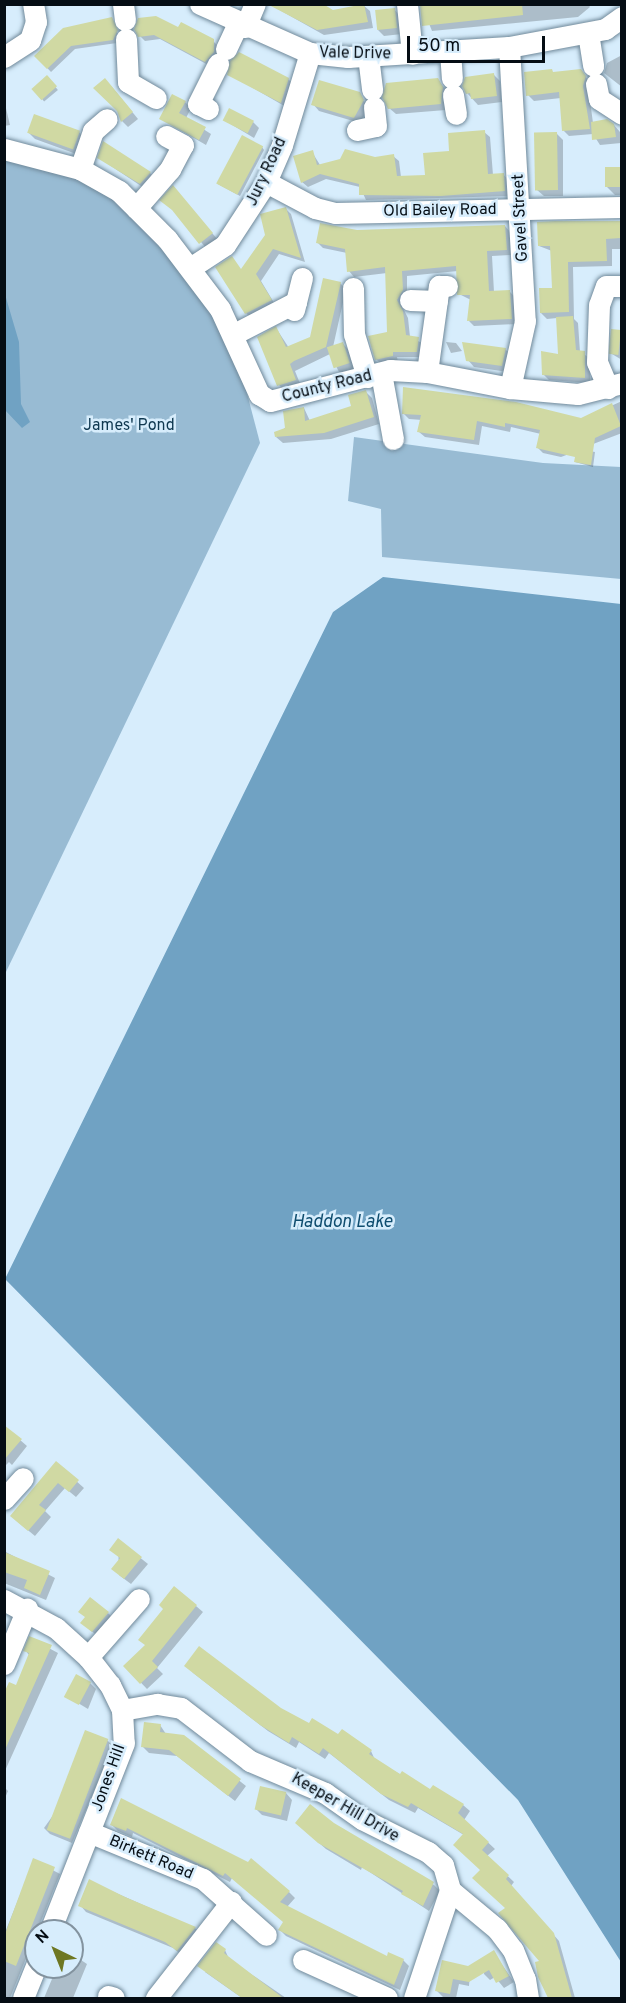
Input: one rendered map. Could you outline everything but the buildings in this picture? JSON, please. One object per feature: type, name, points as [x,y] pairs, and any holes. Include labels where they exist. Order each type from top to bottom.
[{"type":"street","points":[[4,57],[30,40],[36,22],[33,4]]},
{"type":"street","points":[[208,109],[198,104],[222,56],[255,4]]},
{"type":"street","points":[[407,4],[412,54]]},
{"type":"street","name":"Vale Drive","points":[[202,5],[242,25],[310,53],[368,56],[509,47],[606,29],[621,16]]},
{"type":"street","points":[[125,21],[128,82],[156,98]]},
{"type":"street","points":[[588,33],[599,99],[621,114]]},
{"type":"street","name":"Gavel Street","points":[[509,47],[521,210],[525,321],[510,388]]},
{"type":"street","points":[[450,51],[454,96]]},
{"type":"street","name":"Jury Road","points":[[190,268],[225,245],[266,182],[282,145],[310,53]]},
{"type":"street","points":[[357,130],[376,126],[368,56]]},
{"type":"street","points":[[80,169],[93,131],[107,119]]},
{"type":"street","points":[[136,208],[170,169],[183,145],[166,136]]},
{"type":"street","name":"County Road","points":[[4,149],[80,169],[119,190],[190,268],[234,334],[259,394],[270,401],[374,375],[427,372],[510,388],[578,394],[615,386]]},
{"type":"street","name":"Old Bailey Road","points":[[266,182],[315,208],[335,213],[621,207]]},
{"type":"street","points":[[234,334],[295,306],[302,278]]},
{"type":"street","points":[[615,386],[597,362],[600,305],[606,286],[621,286]]},
{"type":"street","points":[[353,288],[354,334],[374,375],[393,439]]},
{"type":"street","points":[[410,300],[442,294],[427,372]]},
{"type":"street","points":[[4,1499],[22,1478]]},
{"type":"street","points":[[88,1657],[139,1599]]},
{"type":"street","name":"Jones Hill","points":[[4,1600],[27,1609],[56,1628],[88,1657],[110,1685],[122,1710],[124,1743],[55,1919]]},
{"type":"street","points":[[4,1664],[27,1609]]},
{"type":"street","name":"Keeper Hill Drive","points":[[122,1710],[157,1704],[181,1708],[250,1761],[297,1778],[393,1838],[428,1852],[443,1865],[450,1890]]},
{"type":"street","name":"Birkett Road","points":[[89,1832],[203,1879],[266,1935]]},
{"type":"street","points":[[414,1998],[450,1890],[482,1915],[513,1950],[525,1979],[528,1998]]},
{"type":"street","points":[[156,1998],[231,1902]]},
{"type":"street","points":[[303,1960],[387,1998]]},
{"type":"street","points":[[23,1998],[31,1979]]},
{"type":"green space","name":"James' Pond","points":[[5,153],[78,173],[116,195],[176,261],[219,323],[238,359],[260,443],[5,974]]},
{"type":"green space","points":[[354,437],[543,463],[621,467],[621,579],[382,557],[381,509],[348,501]]},
{"type":"water","points":[[4,291],[19,342],[21,404],[30,422],[22,428],[5,410]]},
{"type":"water","name":"Haddon Lake","points":[[383,577],[621,604],[621,1962],[518,1800],[5,1279],[333,612]]}]
